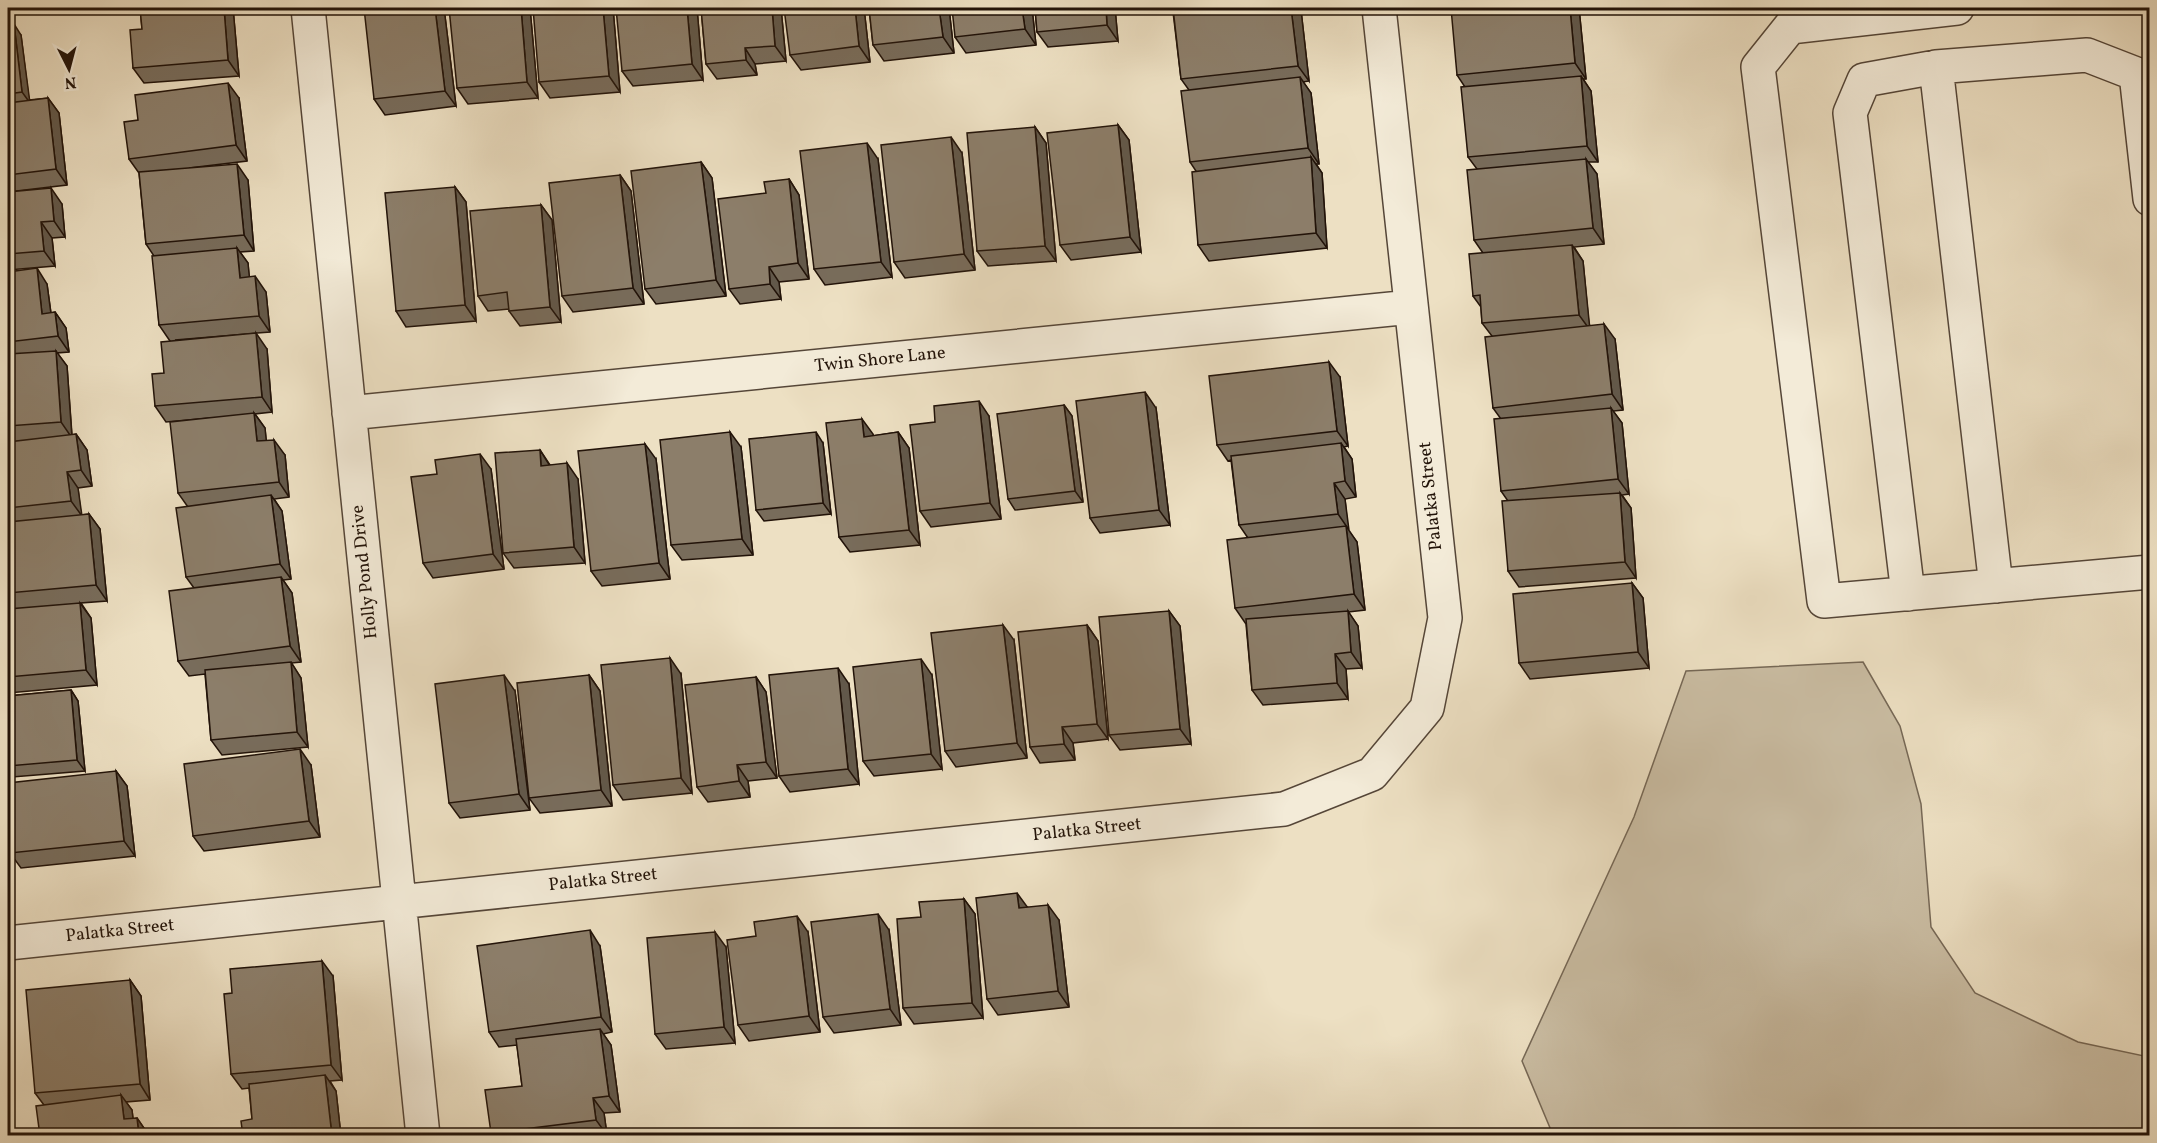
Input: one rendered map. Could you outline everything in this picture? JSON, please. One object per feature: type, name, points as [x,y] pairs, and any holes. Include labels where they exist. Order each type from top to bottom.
[{"type":"street","name":"Holly Pond Drive","points":[[308,8],[423,1136]]},
{"type":"street","name":"Palatka Street","points":[[8,943],[1284,809],[1372,774],[1427,708],[1445,618],[1379,8]]},
{"type":"street","points":[[1957,8],[1790,27],[1758,67],[1824,601],[2150,572]]},
{"type":"street","points":[[1908,594],[1850,113],[1864,80],[1936,67],[2087,55],[2136,74],[2150,199]]},
{"type":"street","points":[[1936,67],[1996,586]]},
{"type":"street","name":"Twin Shore Lane","points":[[349,413],[1411,308]]},
{"type":"shaded area","points":[[1863,662],[1900,726],[1921,804],[1931,927],[1975,993],[2078,1042],[2149,1057],[2149,1135],[1553,1135],[1522,1061],[1634,817],[1686,671]]},
{"type":"building","points":[[140,8],[224,8],[228,60],[133,68],[130,30],[142,29]]},
{"type":"building","points":[[364,8],[435,8],[445,91],[374,99]]},
{"type":"building","points":[[449,8],[521,8],[527,82],[457,88]]},
{"type":"building","points":[[533,8],[603,8],[609,76],[539,82]]},
{"type":"building","points":[[616,8],[687,8],[692,64],[622,71]]},
{"type":"building","points":[[701,8],[772,8],[775,46],[745,48],[746,60],[706,64]]},
{"type":"building","points":[[784,8],[855,8],[859,46],[790,55]]},
{"type":"building","points":[[869,8],[939,8],[943,37],[873,45]]},
{"type":"building","points":[[952,8],[1022,8],[1025,29],[955,37]]},
{"type":"building","points":[[1035,8],[1106,8],[1107,25],[1037,32]]},
{"type":"building","points":[[1173,8],[1291,8],[1298,66],[1181,79]]},
{"type":"building","points":[[1451,8],[1570,8],[1575,63],[1457,75]]},
{"type":"building","points":[[14,24],[22,92],[8,94],[8,25]]},
{"type":"building","points":[[1581,76],[1587,146],[1468,157],[1461,87]]},
{"type":"building","points":[[1300,77],[1308,148],[1190,162],[1181,91]]},
{"type":"building","points":[[228,83],[236,145],[129,159],[124,122],[138,120],[135,95]]},
{"type":"building","points":[[48,98],[56,169],[8,175],[8,103]]},
{"type":"building","points":[[1118,125],[1130,237],[1060,245],[1047,133]]},
{"type":"building","points":[[1035,127],[1045,246],[977,251],[967,133]]},
{"type":"building","points":[[951,137],[964,254],[894,262],[881,145]]},
{"type":"building","points":[[867,143],[881,262],[814,269],[800,151]]},
{"type":"building","points":[[1311,157],[1316,233],[1198,245],[1192,172]]},
{"type":"building","points":[[1586,159],[1593,228],[1474,240],[1467,170]]},
{"type":"building","points":[[701,162],[716,280],[645,289],[631,171]]},
{"type":"building","points":[[237,164],[244,235],[146,244],[139,172]]},
{"type":"building","points":[[620,175],[633,288],[562,296],[549,183]]},
{"type":"building","points":[[789,179],[798,263],[769,267],[770,284],[729,289],[718,199],[766,193],[764,182]]},
{"type":"building","points":[[455,187],[465,305],[396,311],[385,193]]},
{"type":"building","points":[[51,188],[54,221],[41,222],[44,251],[8,254],[8,192]]},
{"type":"building","points":[[541,205],[550,307],[509,311],[507,292],[478,296],[470,211]]},
{"type":"building","points":[[1572,245],[1579,315],[1482,323],[1480,295],[1473,296],[1469,254]]},
{"type":"building","points":[[237,248],[240,278],[255,276],[259,316],[159,325],[152,256]]},
{"type":"building","points":[[37,268],[42,314],[55,312],[58,336],[8,342],[8,272]]},
{"type":"building","points":[[1604,324],[1612,394],[1493,408],[1485,337]]},
{"type":"building","points":[[256,333],[262,397],[155,406],[152,374],[164,373],[161,342]]},
{"type":"building","points":[[56,351],[61,422],[8,426],[8,354]]},
{"type":"building","points":[[1329,362],[1337,431],[1217,445],[1209,376]]},
{"type":"building","points":[[1145,392],[1159,510],[1090,518],[1076,401]]},
{"type":"building","points":[[979,401],[990,503],[920,511],[910,425],[935,422],[934,406]]},
{"type":"building","points":[[1064,405],[1075,491],[1008,499],[997,414]]},
{"type":"building","points":[[1611,408],[1618,479],[1501,491],[1494,419]]},
{"type":"building","points":[[254,413],[257,441],[274,440],[279,482],[178,493],[170,422]]},
{"type":"building","points":[[862,419],[864,437],[898,432],[909,530],[839,537],[826,423]]},
{"type":"building","points":[[730,432],[742,539],[671,545],[660,440]]},
{"type":"building","points":[[816,432],[823,503],[756,510],[749,439]]},
{"type":"building","points":[[76,434],[81,470],[67,472],[71,501],[8,508],[8,442]]},
{"type":"building","points":[[1341,443],[1345,481],[1334,483],[1338,514],[1239,525],[1231,456]]},
{"type":"building","points":[[645,444],[659,563],[591,571],[578,451]]},
{"type":"building","points":[[540,450],[541,466],[567,463],[574,547],[503,553],[495,453]]},
{"type":"building","points":[[480,454],[493,554],[423,563],[411,477],[437,474],[435,460]]},
{"type":"building","points":[[1620,493],[1625,562],[1508,571],[1502,501]]},
{"type":"building","points":[[271,495],[280,564],[186,577],[176,508]]},
{"type":"building","points":[[89,514],[96,585],[8,593],[8,522]]},
{"type":"building","points":[[1346,526],[1354,594],[1235,608],[1227,540]]},
{"type":"building","points":[[281,577],[290,646],[178,661],[169,591]]},
{"type":"building","points":[[1632,583],[1638,652],[1519,663],[1513,594]]},
{"type":"building","points":[[80,603],[86,670],[8,677],[8,609]]},
{"type":"building","points":[[1169,611],[1180,729],[1109,735],[1099,617]]},
{"type":"building","points":[[1348,611],[1351,652],[1335,654],[1337,683],[1252,690],[1246,619]]},
{"type":"building","points":[[1003,625],[1017,743],[945,751],[931,633]]},
{"type":"building","points":[[1087,625],[1097,724],[1062,727],[1064,744],[1030,747],[1018,632]]},
{"type":"building","points":[[670,658],[681,778],[613,785],[601,665]]},
{"type":"building","points":[[921,659],[931,754],[863,761],[853,667]]},
{"type":"building","points":[[291,662],[297,732],[211,740],[205,670]]},
{"type":"building","points":[[838,668],[848,769],[779,776],[769,675]]},
{"type":"building","points":[[504,675],[519,794],[449,803],[435,684]]},
{"type":"building","points":[[589,675],[601,790],[529,798],[517,683]]},
{"type":"building","points":[[756,677],[766,762],[737,765],[739,781],[697,787],[685,685]]},
{"type":"building","points":[[71,690],[77,760],[8,766],[8,696]]},
{"type":"building","points":[[300,749],[309,821],[193,836],[184,764]]},
{"type":"building","points":[[116,771],[124,841],[10,853],[8,783]]},
{"type":"building","points":[[1017,893],[1019,908],[1048,905],[1058,991],[987,999],[976,898]]},
{"type":"building","points":[[964,899],[972,1003],[903,1008],[897,919],[921,917],[919,902]]},
{"type":"building","points":[[878,914],[890,1009],[823,1017],[811,922]]},
{"type":"building","points":[[797,916],[809,1016],[738,1025],[727,940],[756,936],[754,922]]},
{"type":"building","points":[[590,930],[601,1017],[489,1032],[477,946]]},
{"type":"building","points":[[715,932],[724,1027],[655,1034],[647,938]]},
{"type":"building","points":[[322,961],[331,1065],[231,1074],[224,994],[232,993],[230,969]]},
{"type":"building","points":[[130,980],[140,1084],[35,1093],[26,990]]},
{"type":"building","points":[[600,1029],[609,1096],[593,1098],[596,1120],[491,1133],[485,1090],[522,1086],[516,1039]]},
{"type":"building","points":[[325,1075],[332,1136],[243,1136],[241,1121],[252,1119],[249,1084]]},
{"type":"building","points":[[121,1095],[124,1119],[137,1118],[139,1136],[40,1136],[36,1106]]}]
